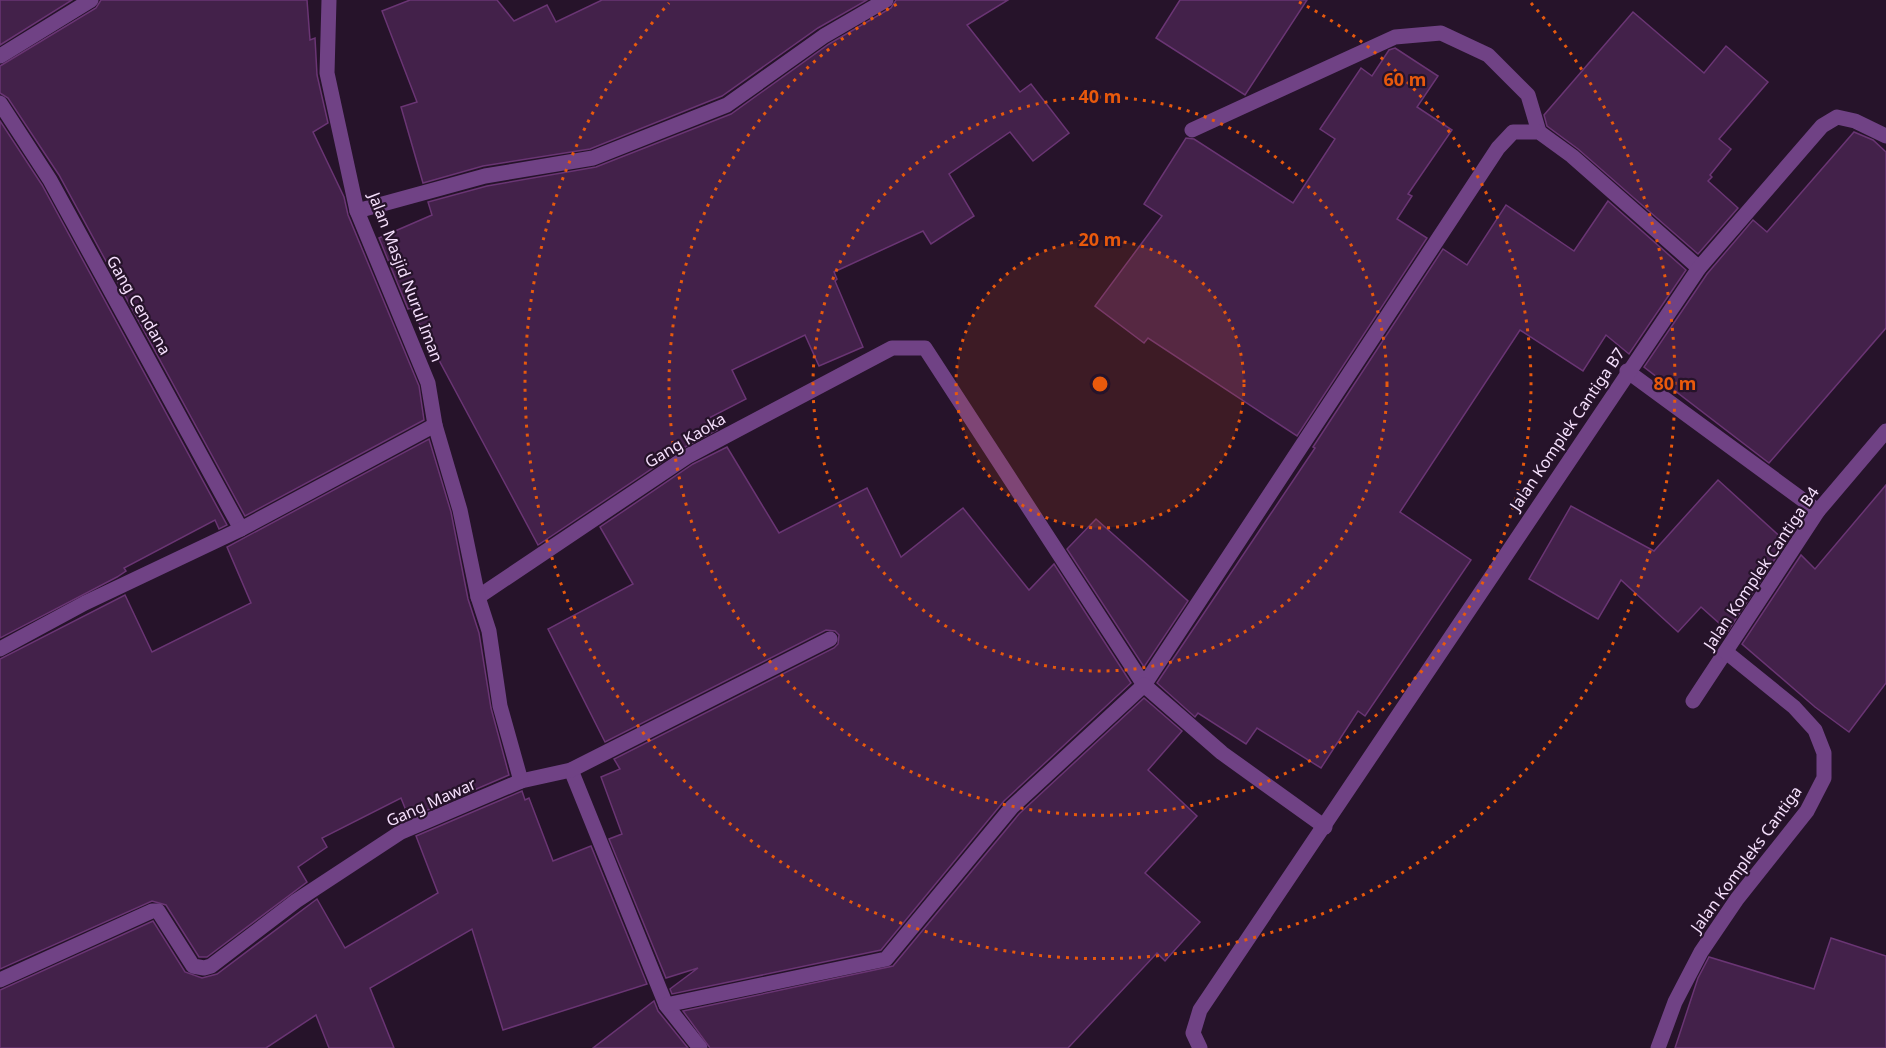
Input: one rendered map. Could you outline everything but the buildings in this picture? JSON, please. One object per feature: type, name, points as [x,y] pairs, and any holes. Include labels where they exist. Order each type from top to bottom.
[{"type":"street","points":[[0,56],[91,0]]},
{"type":"street","name":"Jalan Masjid Nurul Iman","points":[[329,0],[327,73],[357,211],[428,382],[435,425]]},
{"type":"street","points":[[357,211],[485,176],[593,158],[635,142],[727,105],[824,36],[886,0]]},
{"type":"street","points":[[1192,130],[1395,37],[1441,33],[1488,55],[1528,95],[1539,132]]},
{"type":"street","name":"Gang Cendana","points":[[0,103],[50,180],[241,529]]},
{"type":"street","name":"Jalan Komplek Cantiga B7","points":[[1200,1048],[1193,1033],[1200,1010],[1627,371],[1699,268],[1822,126],[1837,117],[1855,121],[1886,136]]},
{"type":"street","points":[[666,1005],[886,959],[1012,807],[1144,685],[1498,148],[1513,132],[1539,132],[1572,156],[1699,268]]},
{"type":"street","name":"Gang Kaoka","points":[[478,597],[688,456],[892,348],[925,348],[1144,685]]},
{"type":"street","points":[[1627,371],[1818,511]]},
{"type":"street","points":[[0,649],[85,603],[241,529],[435,425],[460,510],[478,597],[489,631],[500,706],[521,781],[571,770],[830,639]]},
{"type":"street","name":"Jalan Komplek Cantiga B4","points":[[1693,701],[1818,511],[1886,432]]},
{"type":"street","name":"Jalan Kompleks Cantiga","points":[[1658,1048],[1675,1002],[1701,952],[1737,899],[1807,811],[1824,778],[1824,753],[1815,730],[1794,707],[1726,652]]},
{"type":"street","points":[[1144,685],[1222,753],[1325,826]]},
{"type":"street","points":[[571,770],[666,1005],[700,1048]]},
{"type":"street","name":"Gang Mawar","points":[[0,980],[152,911],[159,911],[193,966],[204,969],[296,901],[401,832],[521,781]]}]
